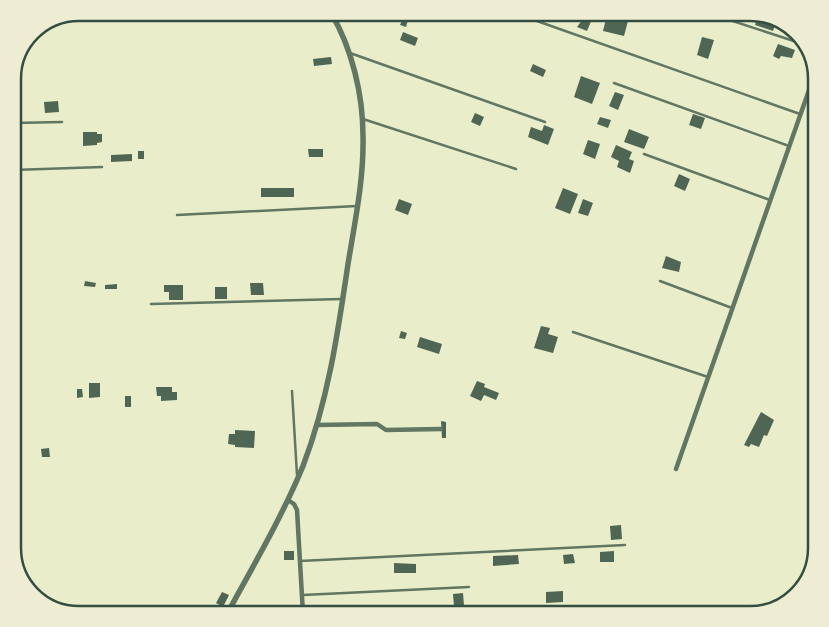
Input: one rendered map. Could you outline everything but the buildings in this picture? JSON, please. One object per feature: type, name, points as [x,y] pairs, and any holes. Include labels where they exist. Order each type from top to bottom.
[{"type":"street","points":[[231,606],[288,500],[297,479],[317,425],[335,351],[357,206],[363,145],[358,87],[349,53],[336,21]]},
{"type":"street","points":[[676,469],[808,94]]},
{"type":"street","points":[[317,425],[377,424],[386,430],[441,429]]},
{"type":"street","points":[[288,500],[294,504],[297,510],[303,606]]},
{"type":"lane","points":[[537,21],[801,114]]},
{"type":"lane","points":[[735,21],[792,40]]},
{"type":"lane","points":[[349,53],[545,122]]},
{"type":"lane","points":[[614,83],[790,146]]},
{"type":"lane","points":[[361,118],[516,169]]},
{"type":"lane","points":[[21,123],[62,122]]},
{"type":"lane","points":[[644,154],[770,200]]},
{"type":"lane","points":[[21,170],[102,167]]},
{"type":"lane","points":[[177,215],[357,206]]},
{"type":"lane","points":[[660,281],[732,308]]},
{"type":"lane","points":[[151,304],[343,299]]},
{"type":"lane","points":[[573,332],[708,377]]},
{"type":"lane","points":[[292,391],[297,479]]},
{"type":"lane","points":[[300,560],[625,545]]},
{"type":"lane","points":[[303,595],[469,587]]}]
